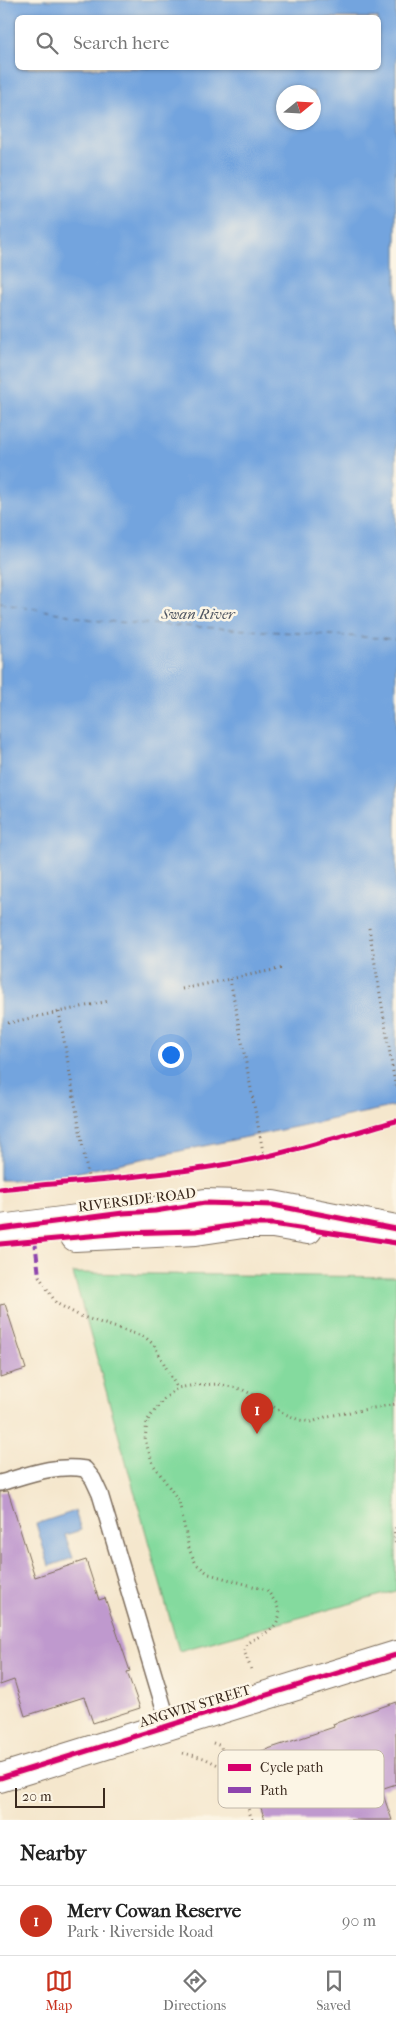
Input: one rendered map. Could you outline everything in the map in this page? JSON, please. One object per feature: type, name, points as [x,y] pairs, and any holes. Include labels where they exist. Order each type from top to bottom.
[{"type":"street","name":"RIVERSIDE ROAD","points":[[0,1229],[123,1213],[155,1211],[205,1203],[274,1205],[396,1229]]},
{"type":"street","points":[[0,1244],[123,1233],[196,1231],[244,1224],[273,1224],[396,1244]]},
{"type":"street","name":"ANGWIN STREET","points":[[0,1778],[396,1655]]},
{"type":"lane","points":[[0,1483],[47,1469],[70,1466],[85,1469],[93,1479],[100,1494],[170,1725]]},
{"type":"path","points":[[369,928],[396,1090]]},
{"type":"path","points":[[182,989],[283,968]]},
{"type":"path","points":[[230,979],[264,1157]]},
{"type":"path","points":[[8,1022],[109,1002]]},
{"type":"path","points":[[59,1012],[89,1182]]},
{"type":"path","points":[[0,1189],[89,1182],[170,1172],[264,1157],[396,1121]]},
{"type":"path","points":[[39,1276],[56,1303],[80,1316],[146,1337],[154,1345],[178,1388]]},
{"type":"path","points":[[260,1698],[244,1651],[246,1644],[268,1633],[274,1627],[280,1613],[276,1603],[267,1590],[209,1574],[196,1564],[188,1549],[179,1501],[152,1464],[145,1440],[147,1421],[163,1400],[178,1388],[218,1384],[241,1389],[264,1400],[281,1412],[299,1420],[312,1422],[328,1416],[396,1404]]},
{"type":"path","points":[[396,1528],[394,1530],[396,1545]]},
{"type":"path","points":[[221,1746],[222,1750]]},
{"type":"path","points":[[248,1808],[252,1820]]},
{"type":"green space","points":[[73,1273],[396,1277],[396,1591],[179,1651]]},
{"type":"water","name":"Swan River","points":[[0,0],[396,0],[396,1106],[41,1180],[0,1180]]},
{"type":"water","points":[[75,1511],[81,1530],[65,1535],[73,1558],[49,1566],[36,1524]]},
{"type":"building","points":[[5,1304],[26,1369],[0,1377],[0,1305]]},
{"type":"building","points":[[8,1491],[35,1577],[86,1560],[99,1600],[105,1598],[130,1671],[127,1672],[140,1708],[93,1723],[84,1697],[25,1716],[14,1680],[0,1685],[0,1492]]},
{"type":"building","points":[[396,1702],[396,1784],[384,1788],[384,1750],[265,1750],[334,1727],[333,1724]]},
{"type":"building","points":[[384,1797],[392,1820],[265,1820],[261,1808],[384,1808]]},
{"type":"ferry route","points":[[0,602],[100,621],[396,639]]},
{"type":"marked path","points":[[35,1240],[39,1276]]},
{"type":"cycle path","points":[[0,1189],[198,1169],[264,1157],[396,1121]]},
{"type":"cycle path","points":[[0,1229],[123,1213],[155,1211],[205,1203],[273,1205],[396,1229]]},
{"type":"cycle path","points":[[0,1244],[123,1233],[196,1231],[243,1224],[273,1224],[396,1243]]},
{"type":"cycle path","points":[[0,1778],[396,1655]]},
{"type":"place","name":"Merv Cowan Reserve","points":[[257,1434]]}]
